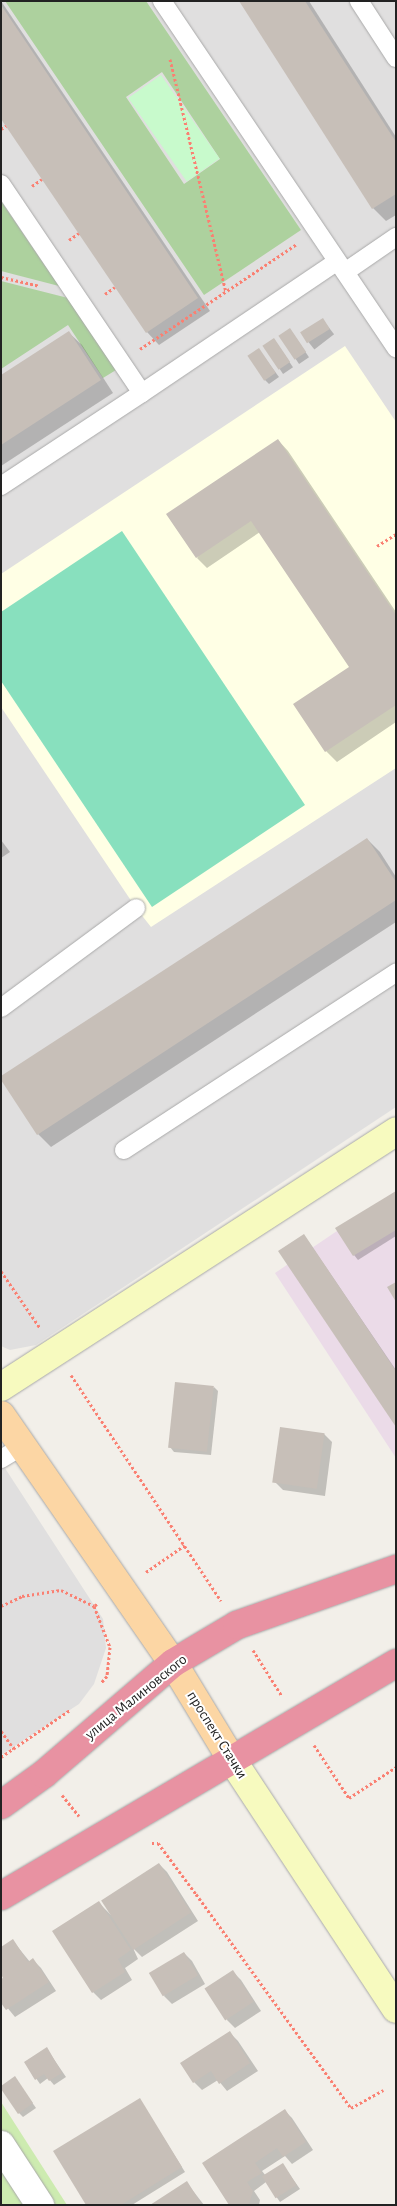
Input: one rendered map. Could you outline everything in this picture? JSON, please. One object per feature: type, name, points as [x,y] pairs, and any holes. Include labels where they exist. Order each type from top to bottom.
[{"type":"highway","name":"улица Малиновского","points":[[1,1805],[44,1774],[173,1663],[237,1625],[396,1569]]},
{"type":"highway","points":[[1,1896],[396,1663]]},
{"type":"main road","name":"проспект Стачки","points":[[1,1415],[12,1452],[122,1588],[173,1663],[232,1760]]},
{"type":"street","points":[[1,1387],[396,1131]]},
{"type":"street","name":"проспект Стачки","points":[[232,1760],[396,2009]]},
{"type":"street","points":[[1,2145],[40,2205]]},
{"type":"lane","points":[[359,1],[396,58]]},
{"type":"lane","points":[[164,2],[396,348]]},
{"type":"lane","points":[[1,184],[142,393]]},
{"type":"lane","points":[[1,486],[142,393],[341,267],[396,237]]},
{"type":"lane","points":[[1,1008],[136,908]]},
{"type":"lane","points":[[124,1150],[396,973]]},
{"type":"path","points":[[168,50],[226,292]]},
{"type":"path","points":[[1,129],[6,126]]},
{"type":"path","points":[[121,362],[316,231]]},
{"type":"path","points":[[377,546],[396,534]]},
{"type":"path","points":[[1,1271],[185,1545],[297,1721],[349,1798],[396,1768]]},
{"type":"path","points":[[94,1606],[185,1545]]},
{"type":"path","points":[[1,1606],[22,1596],[61,1590],[94,1606],[110,1647],[107,1676],[95,1690]]},
{"type":"path","points":[[1,1757],[74,1708]]},
{"type":"path","points":[[1,1731],[14,1749]]},
{"type":"path","points":[[44,1774],[98,1838]]},
{"type":"path","points":[[150,1842],[158,1843],[351,2108],[383,2090]]},
{"type":"shaded area","points":[[1,1],[396,1],[396,1107],[36,1345],[10,1350],[1,1346]]},
{"type":"shaded area","points":[[345,346],[396,422],[396,768],[151,927],[136,908],[1,707],[1,574]]},
{"type":"shaded area","points":[[396,1191],[396,1458],[275,1273]]},
{"type":"shaded area","points":[[1,1462],[103,1619],[106,1648],[94,1684],[79,1704],[1,1755]]},
{"type":"green space","points":[[5,1],[146,1],[301,230],[204,295]],"holes":[[[162,72],[220,159],[184,184],[126,97]]]},
{"type":"green space","points":[[161,75],[220,159],[187,181],[128,98]]},
{"type":"green space","points":[[1,201],[59,286],[1,271]]},
{"type":"green space","points":[[1,281],[68,298],[116,370],[103,378],[68,325],[1,369]]},
{"type":"green space","points":[[122,531],[305,805],[152,907],[1,681],[1,612]]},
{"type":"green space","points":[[1,2102],[67,2205],[1,2205]]},
{"type":"building","points":[[239,1],[305,1],[396,142],[396,194],[372,209]]},
{"type":"building","points":[[1,5],[198,298],[146,333],[1,119]]},
{"type":"building","points":[[323,318],[330,329],[307,343],[300,332]]},
{"type":"building","points":[[290,328],[306,352],[295,360],[278,336]]},
{"type":"building","points":[[69,331],[101,380],[1,445],[1,375]]},
{"type":"building","points":[[274,338],[290,362],[279,370],[262,346]]},
{"type":"building","points":[[259,348],[276,373],[264,381],[247,356]]},
{"type":"building","points":[[278,439],[396,615],[396,705],[325,752],[293,704],[349,667],[251,521],[196,558],[166,514]]},
{"type":"building","points":[[367,838],[396,882],[396,900],[37,1135],[1,1080],[1,1076]]},
{"type":"building","points":[[396,1191],[396,1230],[353,1256],[335,1228]]},
{"type":"building","points":[[304,1234],[396,1371],[396,1427],[278,1251]]},
{"type":"building","points":[[396,1282],[396,1302],[387,1287]]},
{"type":"building","points":[[175,1382],[214,1386],[207,1452],[168,1448]]},
{"type":"building","points":[[280,1427],[325,1433],[317,1489],[272,1482]]},
{"type":"building","points":[[159,1863],[191,1912],[133,1950],[101,1901]]},
{"type":"building","points":[[99,1901],[131,1950],[118,1959],[125,1972],[92,1993],[52,1931]]},
{"type":"building","points":[[13,1939],[28,1962],[33,1958],[49,1982],[6,2010],[1,2003],[1,1979],[3,1978],[1,1974],[1,1947]]},
{"type":"building","points":[[184,1952],[198,1975],[163,1996],[149,1973]]},
{"type":"building","points":[[233,1970],[254,2002],[225,2020],[204,1989]]},
{"type":"building","points":[[230,2031],[250,2063],[219,2084],[211,2071],[193,2083],[180,2063]]},
{"type":"building","points":[[47,2047],[62,2073],[49,2081],[44,2074],[35,2080],[24,2062]]},
{"type":"building","points":[[15,2076],[33,2103],[18,2114],[1,2089],[1,2086]]},
{"type":"building","points":[[140,2098],[182,2167],[121,2205],[86,2205],[53,2151]]},
{"type":"building","points":[[285,2109],[306,2142],[283,2157],[277,2148],[255,2163],[262,2173],[247,2182],[253,2191],[249,2205],[229,2205],[202,2163]]},
{"type":"building","points":[[283,2163],[297,2185],[276,2198],[262,2176]]},
{"type":"building","points":[[187,2181],[202,2205],[150,2205]]}]
